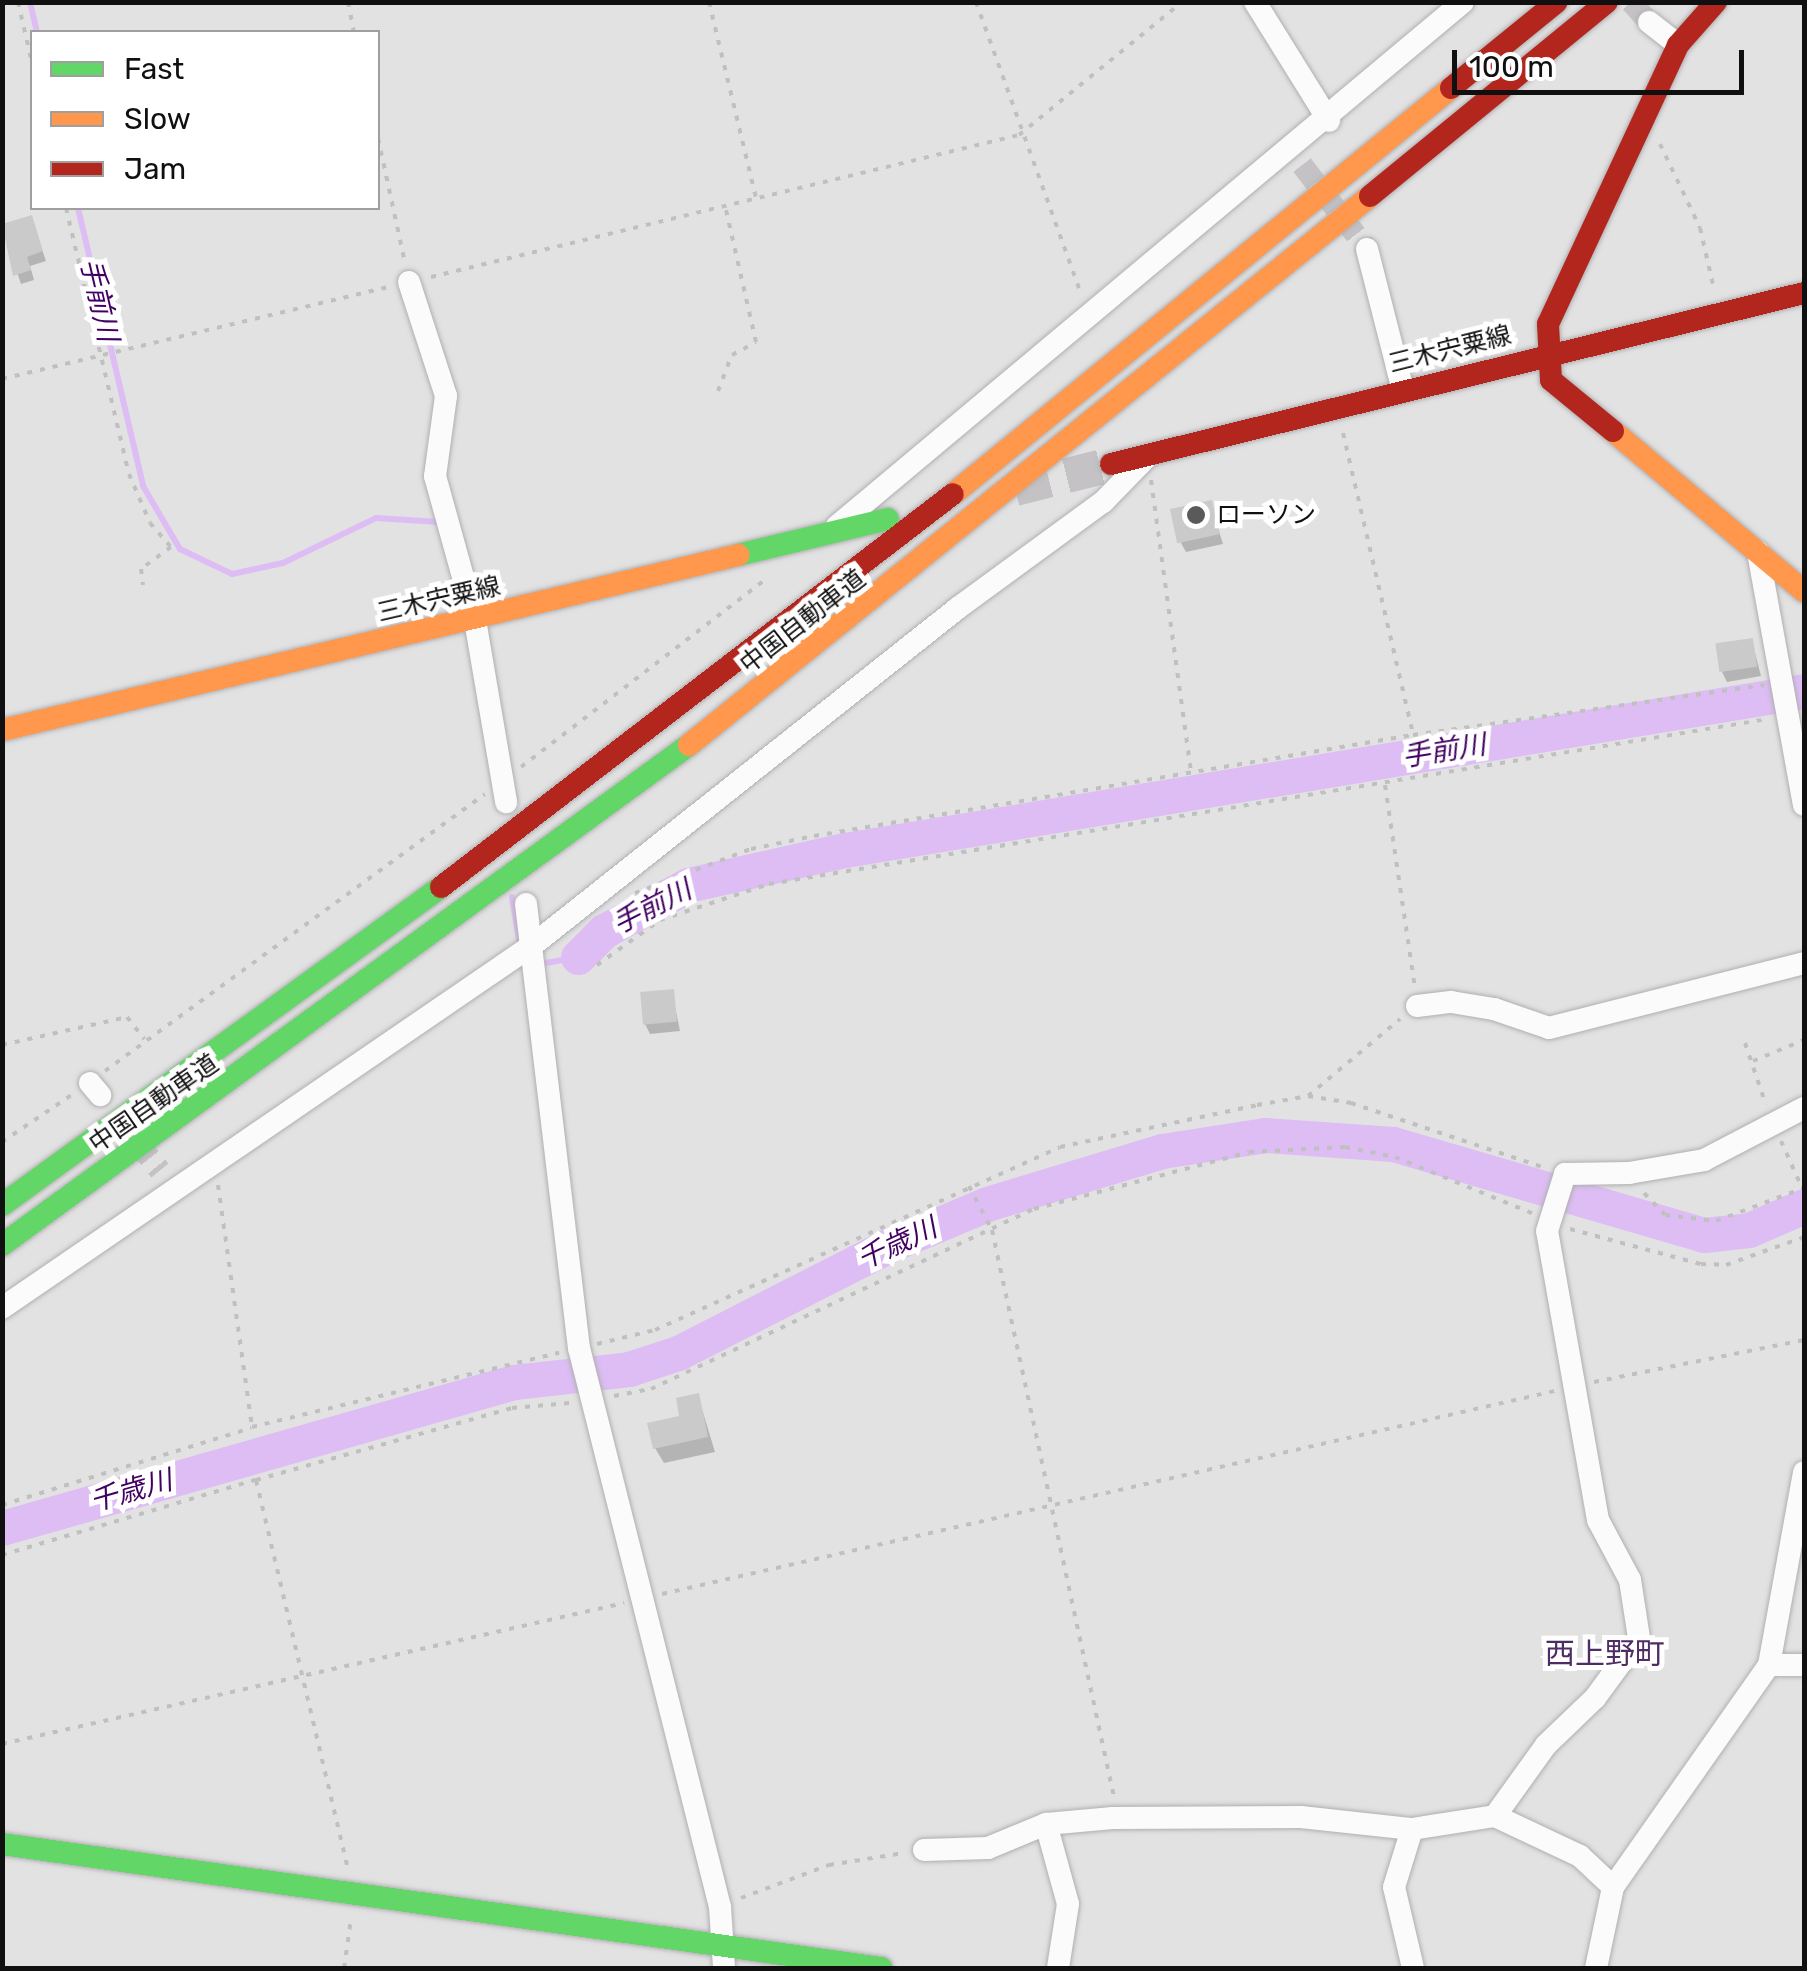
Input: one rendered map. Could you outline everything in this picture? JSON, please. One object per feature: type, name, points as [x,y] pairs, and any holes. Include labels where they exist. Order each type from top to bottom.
[{"type":"main road","name":"中国自動車道","points":[[2,1205],[251,1030],[834,592],[1557,2]]},
{"type":"main road","name":"中国自動車道","points":[[2,1245],[346,1001],[838,630],[1607,2]]},
{"type":"main road","points":[[1716,2],[1678,45],[1644,126],[1548,324],[1551,380],[1804,591]]},
{"type":"main road","name":"三木宍粟線","points":[[1111,464],[1804,293]]},
{"type":"main road","name":"三木宍粟線","points":[[2,730],[888,519]]},
{"type":"main road","points":[[2,1844],[354,1894],[725,1958],[881,1968]]},
{"type":"street","points":[[1256,2],[1329,120]]},
{"type":"street","points":[[827,534],[1088,312],[1297,158],[1329,120],[1462,2]]},
{"type":"street","points":[[1649,22],[1678,45]]},
{"type":"street","points":[[1367,250],[1403,390]]},
{"type":"street","points":[[409,282],[446,396],[435,476],[476,620],[504,792]]},
{"type":"street","points":[[2,1308],[534,944],[942,620],[1103,502],[1148,456]]},
{"type":"street","points":[[1758,552],[1804,806]]},
{"type":"street","points":[[526,904],[534,944],[580,1353],[638,1600],[720,1906],[725,1958]]},
{"type":"street","points":[[1417,1006],[1480,1007],[1548,1028],[1804,963]]},
{"type":"street","points":[[1495,1816],[1546,1745],[1595,1698],[1639,1638],[1630,1580],[1598,1520],[1576,1386],[1550,1217],[1565,1179],[1630,1174],[1727,1153],[1804,1108]]},
{"type":"street","points":[[160,1172],[176,1191]]},
{"type":"street","points":[[1596,1968],[1613,1886],[1769,1665],[1804,1472]]},
{"type":"street","points":[[1769,1665],[1804,1665]]},
{"type":"street","points":[[924,1850],[988,1848],[1046,1824],[1113,1818],[1301,1817],[1412,1829],[1495,1816],[1580,1856],[1613,1886]]},
{"type":"street","points":[[1046,1824],[1068,1904],[1058,1968]]},
{"type":"street","points":[[1412,1829],[1394,1887],[1413,1968]]},
{"type":"path","points":[[18,2],[30,54]]},
{"type":"path","points":[[348,2],[354,30]]},
{"type":"path","points":[[709,2],[756,198]]},
{"type":"path","points":[[976,2],[1019,135],[1088,312]]},
{"type":"path","points":[[2,379],[1019,135],[1182,2]]},
{"type":"path","points":[[1644,126],[1664,148],[1700,228],[1718,314]]},
{"type":"path","points":[[380,147],[409,282]]},
{"type":"path","points":[[718,391],[732,355],[756,342],[726,206]]},
{"type":"path","points":[[66,210],[129,474],[150,524],[171,547],[141,569],[143,585]]},
{"type":"path","points":[[1336,408],[1414,736]]},
{"type":"path","points":[[1148,456],[1191,772]]},
{"type":"path","points":[[2,1142],[95,1089],[144,1040],[504,792],[783,566]]},
{"type":"path","points":[[629,897],[750,849],[1191,772],[1414,736],[1783,699]]},
{"type":"path","points":[[597,965],[660,920],[769,884],[1385,783],[1783,699]]},
{"type":"path","points":[[1308,1096],[1417,1006],[1385,783]]},
{"type":"path","points":[[2,1045],[127,1017],[144,1040]]},
{"type":"path","points":[[1752,1062],[1804,1040]]},
{"type":"path","points":[[2,1505],[252,1427],[580,1353],[655,1330],[1060,1148],[1308,1096],[1413,1119],[1565,1179]]},
{"type":"path","points":[[2,1555],[512,1408],[651,1388],[992,1230],[1118,1184],[1300,1146],[1396,1157],[1550,1217],[1702,1264],[1726,1265],[1804,1237]]},
{"type":"path","points":[[215,1165],[252,1427]]},
{"type":"path","points":[[1630,1174],[1658,1211],[1693,1220],[1716,1220],[1804,1188]]},
{"type":"path","points":[[971,1189],[992,1230],[1053,1509],[1113,1818]]},
{"type":"path","points":[[2,1744],[1053,1509],[1576,1386],[1804,1340]]},
{"type":"path","points":[[256,1480],[354,1894],[344,1968]]},
{"type":"path","points":[[720,1906],[829,1864],[924,1850]]},
{"type":"building","points":[[32,215],[43,251],[27,257],[31,270],[13,276],[2,224]]},
{"type":"building","points":[[1212,500],[1219,534],[1177,543],[1170,509]]},
{"type":"building","points":[[1753,638],[1757,667],[1719,672],[1715,643]]},
{"type":"building","points":[[674,989],[677,1022],[643,1025],[640,992]]},
{"type":"building","points":[[699,1393],[708,1437],[653,1449],[647,1423],[679,1416],[676,1398]]},
{"type":"waterway","name":"手前川","points":[[30,2],[37,30]]},
{"type":"waterway","name":"手前川","points":[[78,210],[143,486],[180,549],[232,574],[283,563],[376,518],[439,522]]},
{"type":"waterway","name":"手前川","points":[[578,957],[604,931],[688,885],[845,850],[1804,691]]},
{"type":"waterway","name":"手前川","points":[[512,897],[519,939]]},
{"type":"waterway","name":"手前川","points":[[540,964],[578,957]]},
{"type":"waterway","name":"千歳川","points":[[2,1528],[514,1382],[629,1369],[678,1353],[890,1245],[987,1204],[1162,1151],[1265,1135],[1393,1144],[1704,1235],[1749,1230],[1804,1206]]},
{"type":"tunnel","points":[[1631,2],[1649,22]]},
{"type":"tunnel","points":[[1302,165],[1367,249]]},
{"type":"tunnel","points":[[1015,488],[1111,464]]},
{"type":"tunnel","points":[[136,1141],[160,1171]]},
{"type":"traffic: fast","points":[[738,555],[888,519]]},
{"type":"traffic: fast","points":[[2,1245],[689,745]]},
{"type":"traffic: fast","points":[[2,1205],[441,887]]},
{"type":"traffic: fast","points":[[2,1844],[881,1968]]},
{"type":"traffic: slow","points":[[953,494],[1451,88]]},
{"type":"traffic: slow","points":[[689,745],[1370,196]]},
{"type":"traffic: slow","points":[[1613,431],[1804,591]]},
{"type":"traffic: slow","points":[[2,730],[738,555]]},
{"type":"traffic: jam","points":[[1451,88],[1557,2]]},
{"type":"traffic: jam","points":[[1370,196],[1607,2]]},
{"type":"traffic: jam","points":[[1613,431],[1551,380],[1548,324],[1678,45],[1716,2]]},
{"type":"traffic: jam","points":[[1111,464],[1804,293]]},
{"type":"traffic: jam","points":[[441,887],[953,494]]},
{"type":"place","name":"ローソン","points":[[1196,515]]},
{"type":"district","name":"西上野町","points":[[1605,1654]]}]
